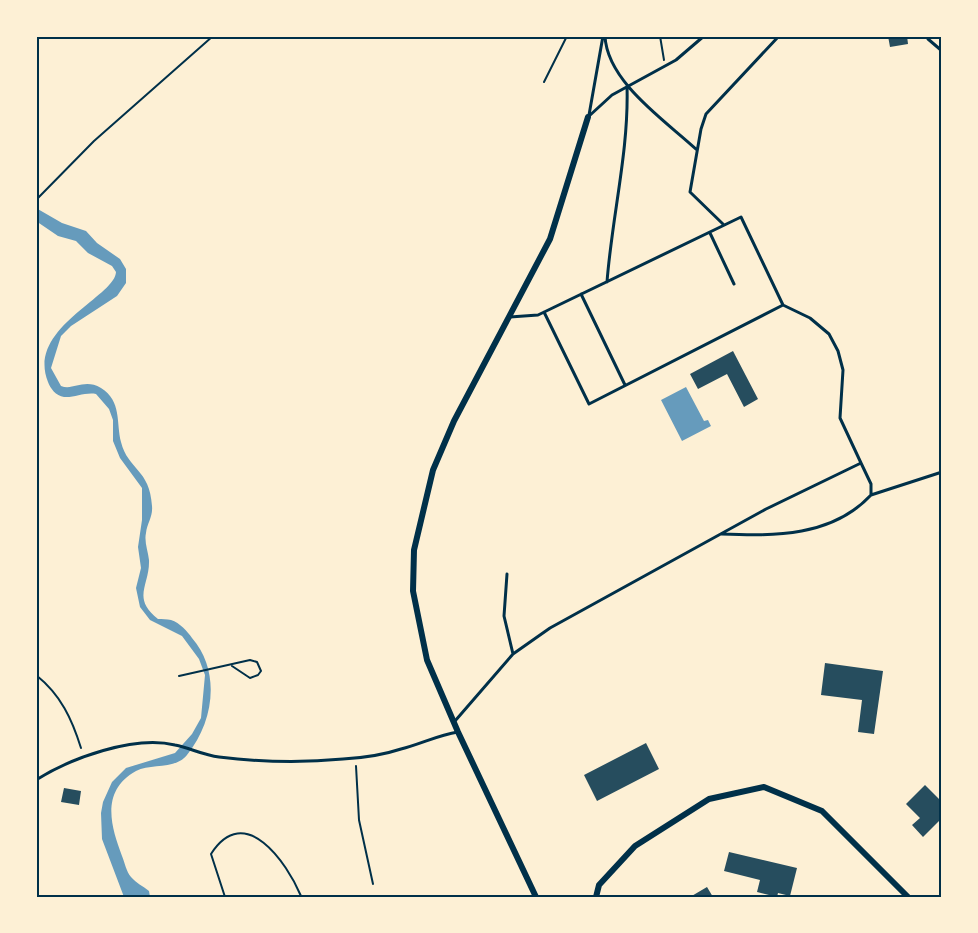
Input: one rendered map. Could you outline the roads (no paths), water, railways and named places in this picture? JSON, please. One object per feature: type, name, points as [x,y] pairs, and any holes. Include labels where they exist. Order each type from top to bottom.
[{"type":"street","points":[[536,897],[458,732],[427,660],[413,591],[414,550],[433,470],[454,421],[550,239],[588,117]]},
{"type":"street","points":[[596,897],[599,885],[635,846],[709,799],[764,787],[822,811],[908,897]]},
{"type":"lane","points":[[604,36],[611,61],[627,86],[698,151]]},
{"type":"lane","points":[[588,117],[604,36]]},
{"type":"lane","points":[[588,117],[612,95],[691,49],[704,36]]},
{"type":"lane","points":[[724,226],[690,192],[701,129],[706,114],[779,36]]},
{"type":"lane","points":[[928,39],[942,51]]},
{"type":"lane","points":[[607,282],[613,215],[628,118],[627,86]]},
{"type":"lane","points":[[508,317],[538,315],[741,217],[783,305],[810,318],[829,334],[838,351],[843,370],[840,418],[871,484],[871,495]]},
{"type":"lane","points":[[710,233],[734,284]]},
{"type":"lane","points":[[581,294],[625,386]]},
{"type":"lane","points":[[544,312],[589,404],[783,305]]},
{"type":"lane","points":[[454,722],[513,654],[604,596],[861,463]]},
{"type":"lane","points":[[721,534],[767,536],[816,529],[834,523],[858,510],[871,495],[942,472]]},
{"type":"lane","points":[[507,574],[504,616],[513,654]]},
{"type":"lane","points":[[36,780],[83,757],[133,745],[175,745],[197,753],[270,761],[356,757],[399,750],[436,736],[458,732]]},
{"type":"water","points":[[36,208],[62,223],[86,231],[97,243],[120,259],[126,269],[126,283],[117,296],[71,326],[61,336],[51,368],[61,386],[95,385],[108,393],[112,399],[124,451],[143,477],[150,494],[152,510],[146,536],[149,569],[144,591],[145,604],[158,619],[174,621],[188,633],[201,651],[210,681],[208,712],[196,742],[187,755],[170,765],[136,771],[125,779],[113,799],[111,810],[114,833],[127,870],[133,879],[149,891],[150,897],[124,897],[102,839],[103,802],[112,782],[126,768],[175,753],[192,734],[201,718],[205,675],[199,659],[182,636],[150,620],[140,607],[136,588],[141,568],[138,547],[142,520],[142,488],[120,458],[113,441],[113,420],[109,409],[96,394],[61,396],[50,387],[48,382],[45,363],[49,346],[73,316],[112,282],[116,272],[112,266],[88,253],[76,241],[58,236],[36,221]]},
{"type":"water","points":[[686,387],[704,421],[708,420],[711,426],[682,441],[661,400]]}]
